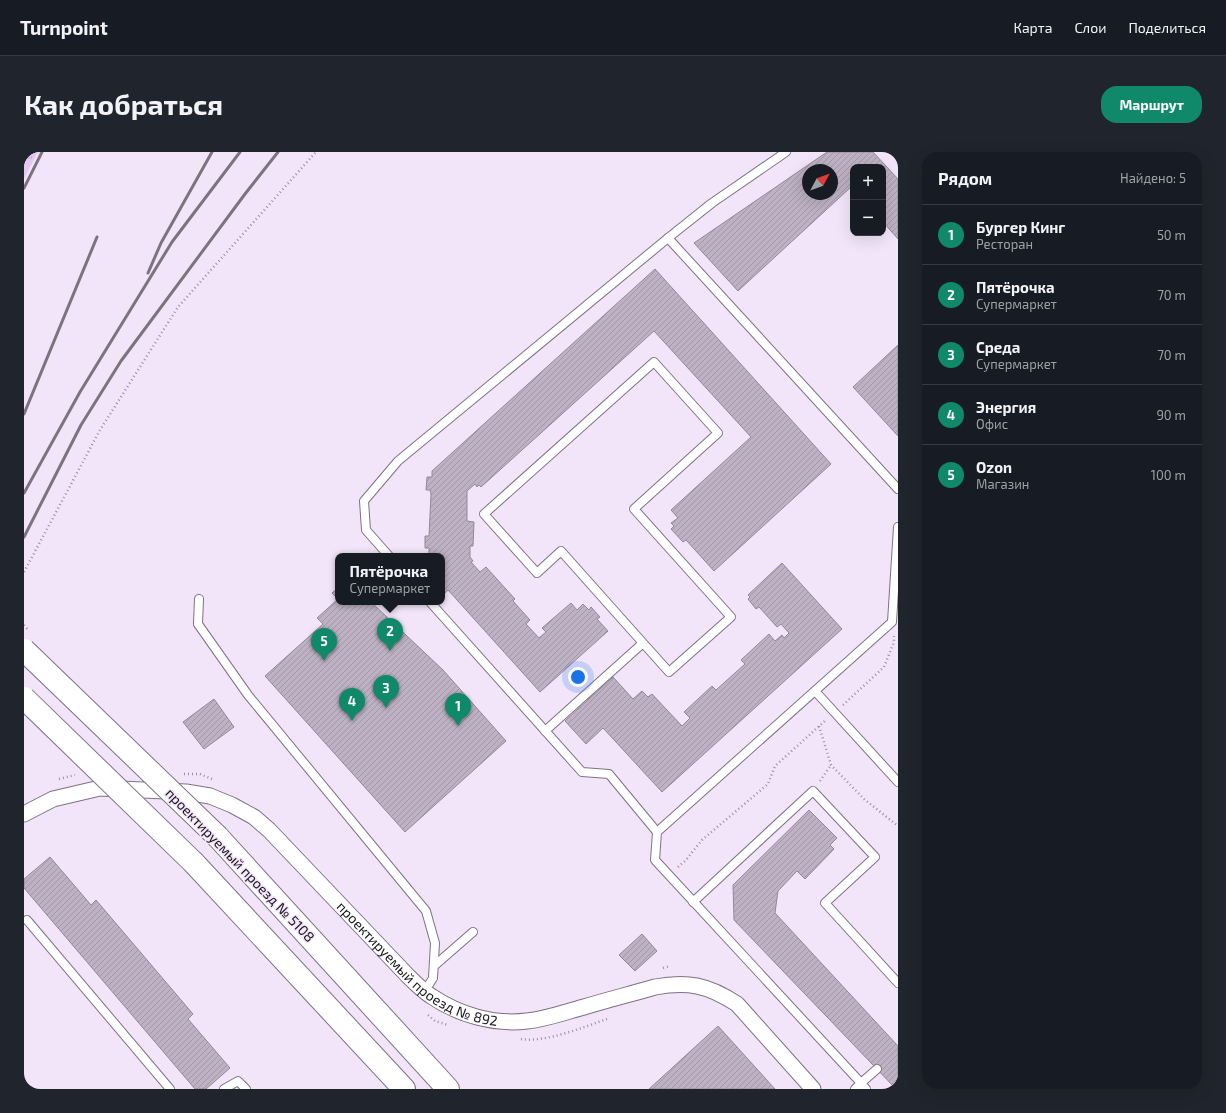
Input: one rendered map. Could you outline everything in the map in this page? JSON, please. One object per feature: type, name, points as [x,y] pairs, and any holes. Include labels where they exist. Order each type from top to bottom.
[{"type":"main road","name":"проектируемый проезд № 5108","points":[[24,650],[218,838],[448,1089]]},
{"type":"main road","points":[[24,698],[194,863],[404,1089]]},
{"type":"street","name":"проектируемый проезд № 892","points":[[24,814],[53,799],[100,788],[186,792],[210,796],[232,805],[254,817],[269,830],[424,991],[466,1014],[507,1022],[527,1021],[551,1016],[669,984],[702,986],[722,994],[737,1004],[812,1089]]},
{"type":"lane","points":[[386,553],[366,530],[364,501],[398,461],[668,238],[712,203],[786,152]]},
{"type":"lane","points":[[668,238],[898,489]]},
{"type":"lane","points":[[654,362],[718,433],[634,509],[731,616],[669,672],[643,643],[561,551],[537,573],[484,514],[654,362]]},
{"type":"lane","points":[[657,832],[892,622],[898,527]]},
{"type":"lane","points":[[199,599],[198,624],[248,696],[426,911],[435,943],[434,978],[424,991]]},
{"type":"lane","points":[[433,605],[582,772],[609,774],[657,832],[655,860],[860,1087],[877,1069]]},
{"type":"lane","points":[[545,731],[643,643]]},
{"type":"lane","points":[[815,691],[898,782]]},
{"type":"lane","points":[[693,902],[813,791],[875,858],[825,903],[898,982]]},
{"type":"lane","points":[[27,920],[170,1089]]},
{"type":"lane","points":[[434,966],[473,932]]},
{"type":"lane","points":[[224,1089],[238,1081],[246,1089]]},
{"type":"path","points":[[24,572],[100,430],[178,307],[316,152]]},
{"type":"path","points":[[669,875],[686,860],[702,840],[768,784],[775,766],[884,667],[894,642],[892,622]]},
{"type":"path","points":[[819,726],[831,765],[864,799],[898,826]]},
{"type":"path","points":[[813,791],[831,765]]},
{"type":"path","points":[[425,1012],[434,1021],[449,1026]]},
{"type":"path","points":[[520,1039],[528,1040],[560,1034],[613,1017]]},
{"type":"green space","points":[[24,152],[38,152],[24,179]]},
{"type":"building","points":[[827,152],[873,152],[884,164],[850,164],[850,188],[838,199],[838,164],[809,164]]},
{"type":"building","points":[[886,166],[898,179],[898,239],[886,225]]},
{"type":"building","points":[[802,169],[802,200],[837,200],[738,291],[694,243]]},
{"type":"building","points":[[655,269],[831,464],[714,571],[686,540],[683,542],[671,529],[674,526],[671,523],[678,518],[671,510],[751,437],[654,331],[481,487],[479,485],[477,487],[475,484],[467,491],[467,521],[474,522],[473,546],[470,546],[470,557],[473,561],[471,562],[480,572],[486,567],[515,599],[513,601],[530,620],[526,624],[539,638],[546,632],[542,628],[571,603],[577,610],[583,604],[589,610],[591,607],[600,617],[597,619],[608,631],[540,692],[448,590],[445,593],[445,553],[429,553],[429,548],[425,548],[425,536],[429,536],[431,494],[430,490],[426,490],[427,477],[432,477],[432,471]]},
{"type":"building","points":[[898,345],[898,436],[853,387]]},
{"type":"building","points":[[782,563],[842,629],[662,792],[603,728],[586,744],[565,721],[613,677],[633,699],[642,691],[648,697],[652,694],[682,726],[690,718],[684,712],[712,686],[716,690],[745,664],[741,660],[769,634],[775,641],[782,635],[784,638],[789,633],[781,624],[777,627],[759,607],[756,609],[748,599],[750,597],[748,595]]},
{"type":"building","points":[[335,602],[335,605],[374,605],[443,670],[506,741],[405,832],[265,676],[323,624],[317,618]]},
{"type":"building","points":[[214,699],[234,727],[204,749],[183,722]]},
{"type":"building","points":[[809,810],[837,838],[830,845],[834,849],[805,879],[797,871],[778,891],[775,913],[898,1046],[898,1089],[896,1089],[734,920],[733,885]]},
{"type":"building","points":[[50,857],[91,905],[96,900],[193,1014],[188,1019],[230,1068],[206,1089],[195,1089],[24,888],[24,879]]},
{"type":"building","points":[[642,934],[657,951],[635,971],[619,955]]},
{"type":"building","points":[[718,1026],[775,1089],[649,1089]]},
{"type":"railway","points":[[24,188],[42,152]]},
{"type":"railway","points":[[148,273],[161,243],[212,152]]},
{"type":"railway","points":[[24,493],[80,392],[172,242],[240,152]]},
{"type":"railway","points":[[24,537],[81,425],[121,361],[278,152]]},
{"type":"railway","points":[[24,414],[97,237]]},
{"type":"place","name":"Пятёрочка","points":[[390,651]]},
{"type":"place","name":"Ozon","points":[[324,661]]},
{"type":"place","name":"Среда","points":[[386,708]]},
{"type":"place","name":"Энергия","points":[[352,721]]},
{"type":"place","name":"Бургер Кинг","points":[[458,726]]}]
